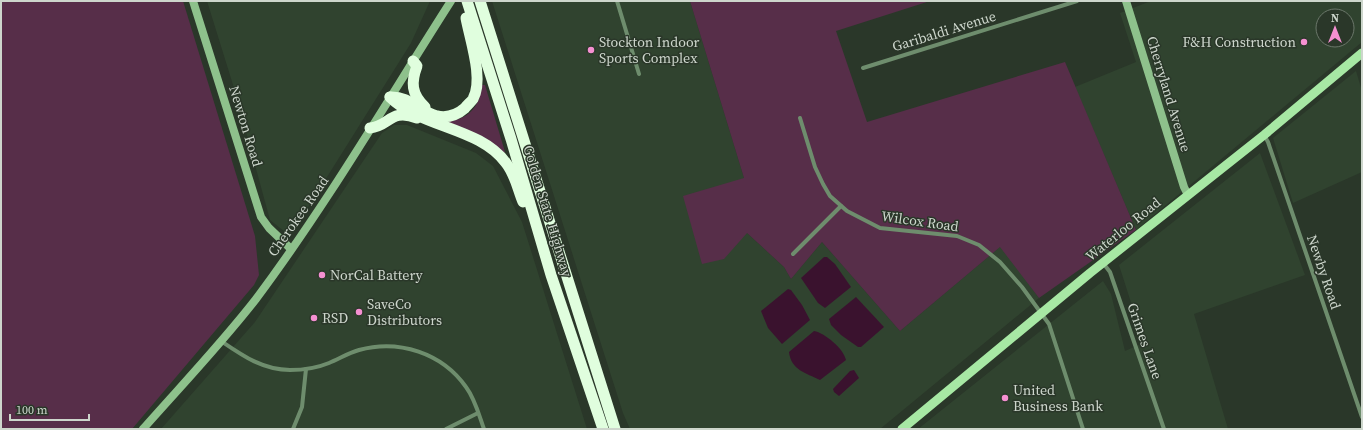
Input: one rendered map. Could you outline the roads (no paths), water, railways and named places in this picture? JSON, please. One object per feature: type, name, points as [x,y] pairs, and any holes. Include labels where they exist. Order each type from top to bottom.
[{"type":"highway","points":[[370,128],[379,127],[390,118],[399,115],[450,117],[461,111],[473,100],[478,79],[462,1]]},
{"type":"highway","name":"Golden State Highway","points":[[467,1],[551,275],[602,428]]},
{"type":"highway","name":"Golden State Highway","points":[[480,1],[615,429]]},
{"type":"highway","points":[[414,61],[417,66],[412,79],[412,88],[427,116]]},
{"type":"highway","points":[[390,96],[401,96],[427,116],[484,144],[498,153],[510,168],[530,220],[537,226]]},
{"type":"highway","points":[[611,416],[619,429]]},
{"type":"main road","name":"Waterloo Road","points":[[902,429],[1103,263],[1264,135],[1362,53]]},
{"type":"street","name":"Newton Road","points":[[193,1],[261,216],[269,228],[291,249]]},
{"type":"street","name":"Cherokee Road","points":[[143,429],[221,341],[255,299],[291,249],[341,177],[390,96],[414,61],[451,1]]},
{"type":"street","points":[[617,1],[639,74]]},
{"type":"street","name":"Garibaldi Avenue","points":[[863,68],[1077,1]]},
{"type":"street","name":"Cherryland Avenue","points":[[1126,1],[1184,187],[1188,195]]},
{"type":"street","name":"Wilcox Road","points":[[800,118],[815,167],[823,184],[830,196],[854,216],[880,228],[898,232],[947,234],[967,239],[979,245],[1000,262],[1022,287],[1049,324],[1083,429]]},
{"type":"street","name":"Newby Road","points":[[1264,135],[1362,417]]},
{"type":"street","points":[[793,254],[841,206]]},
{"type":"street","name":"Grimes Lane","points":[[1103,263],[1110,272],[1164,429]]},
{"type":"street","points":[[221,341],[250,360],[267,367],[288,370],[306,369],[323,365],[358,350],[374,347],[389,346],[413,349],[428,355],[450,369],[466,387],[484,429]]},
{"type":"street","points":[[293,429],[302,407],[306,369]]},
{"type":"street","points":[[446,429],[478,412]]},
{"type":"place","name":"F&H Construction","points":[[1304,42]]},
{"type":"place","name":"Stockton Indoor Sports Complex","points":[[591,50]]},
{"type":"place","name":"NorCal Battery","points":[[322,275]]},
{"type":"place","name":"SaveCo Distributors","points":[[359,312]]},
{"type":"place","name":"RSD","points":[[314,318]]},
{"type":"place","name":"United Business Bank","points":[[1005,398]]}]
